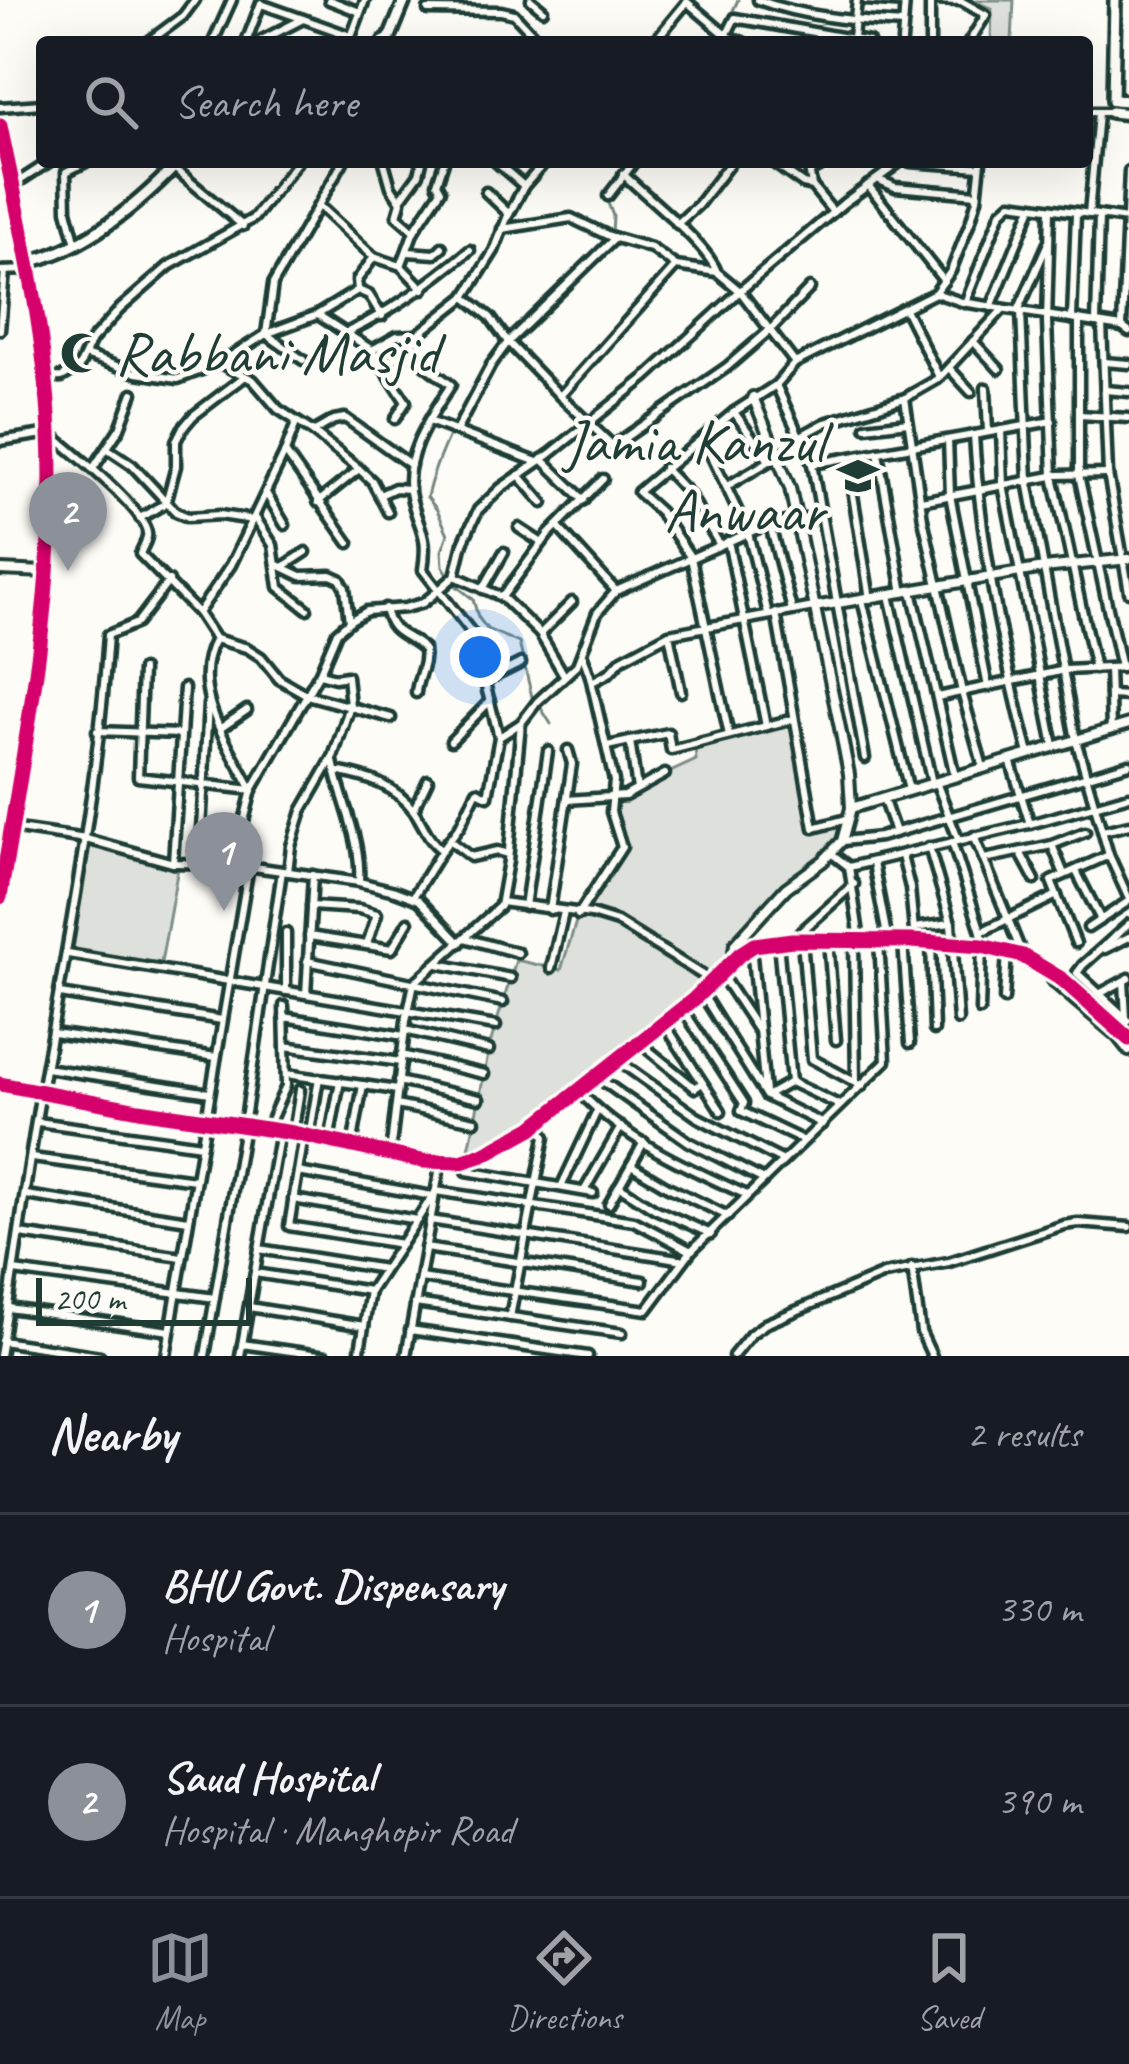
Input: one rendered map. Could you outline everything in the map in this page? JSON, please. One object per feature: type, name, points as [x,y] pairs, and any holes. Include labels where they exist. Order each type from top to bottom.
[{"type":"main road","points":[[388,36],[405,0]]},
{"type":"main road","points":[[1112,106],[1115,0]]},
{"type":"main road","points":[[1112,106],[1129,101]]},
{"type":"main road","points":[[1112,106],[1129,114]]},
{"type":"main road","points":[[0,126],[28,266],[50,433],[43,638],[11,828],[4,842],[0,897]]},
{"type":"main road","points":[[28,266],[76,244],[174,168]]},
{"type":"street","points":[[156,36],[195,0]]},
{"type":"street","points":[[216,36],[232,0]]},
{"type":"street","points":[[329,0],[360,12]]},
{"type":"street","points":[[351,36],[365,0]]},
{"type":"street","points":[[453,0],[453,10]]},
{"type":"street","points":[[482,0],[482,10]]},
{"type":"street","points":[[498,10],[507,0]]},
{"type":"street","points":[[531,0],[543,10]]},
{"type":"street","points":[[758,0],[855,21],[903,24]]},
{"type":"street","points":[[854,36],[862,0],[905,1],[902,36]]},
{"type":"street","points":[[930,36],[930,0],[961,1],[986,15],[973,36]]},
{"type":"street","points":[[659,36],[687,1],[725,36],[735,18],[827,36]]},
{"type":"street","points":[[248,36],[262,2],[343,36]]},
{"type":"street","points":[[428,10],[498,10],[514,14],[535,36]]},
{"type":"street","points":[[270,36],[303,19]]},
{"type":"street","points":[[1114,40],[1129,41]]},
{"type":"street","points":[[0,107],[36,104]]},
{"type":"street","points":[[1093,112],[1112,106]]},
{"type":"street","points":[[1089,214],[1098,112]]},
{"type":"street","points":[[12,186],[40,168]]},
{"type":"street","points":[[63,168],[76,244]]},
{"type":"street","points":[[66,172],[74,168]]},
{"type":"street","points":[[180,168],[243,226]]},
{"type":"street","points":[[44,377],[62,376],[79,367],[92,340],[120,309],[170,266],[254,218],[293,168]]},
{"type":"street","points":[[266,334],[273,284],[340,168]]},
{"type":"street","points":[[385,168],[402,204],[397,216],[414,231]]},
{"type":"street","points":[[400,200],[420,168]]},
{"type":"street","points":[[401,266],[414,231],[441,190],[437,183],[442,168]]},
{"type":"street","points":[[503,168],[524,185]]},
{"type":"street","points":[[383,366],[410,350],[417,335],[465,297],[494,250],[524,185],[540,168]]},
{"type":"street","points":[[608,196],[628,168]]},
{"type":"street","points":[[677,224],[726,168]]},
{"type":"street","points":[[780,168],[812,186]]},
{"type":"street","points":[[809,168],[812,186],[833,212]]},
{"type":"street","points":[[233,864],[252,790],[320,674],[337,632],[367,611],[423,603],[439,590],[452,579],[478,510],[500,488],[645,378],[833,212],[893,168]]},
{"type":"street","points":[[729,735],[691,558],[660,512],[638,492],[753,397],[776,385],[795,363],[935,293],[957,254],[977,194],[980,168]]},
{"type":"street","points":[[623,174],[740,291],[795,363]]},
{"type":"street","points":[[935,293],[964,303],[1126,330],[1129,175]]},
{"type":"street","points":[[877,179],[895,188],[977,194]]},
{"type":"street","points":[[868,185],[944,281]]},
{"type":"street","points":[[486,192],[509,214]]},
{"type":"street","points":[[964,303],[1001,212],[1011,203],[1127,219]]},
{"type":"street","points":[[319,206],[374,256],[401,266],[423,289]]},
{"type":"street","points":[[992,307],[1032,207]]},
{"type":"street","points":[[1050,210],[1047,314],[1053,476],[1095,669]]},
{"type":"street","points":[[937,697],[1065,670],[1125,668],[1079,475],[1076,213]]},
{"type":"street","points":[[1099,216],[1099,323],[1108,474],[1129,592]]},
{"type":"street","points":[[502,229],[571,218],[613,238],[651,248],[676,266],[717,272]]},
{"type":"street","points":[[453,430],[507,340],[613,238]]},
{"type":"street","points":[[1049,240],[1020,311],[1028,481],[1076,740],[1109,855],[1129,900],[1088,928]]},
{"type":"street","points":[[407,251],[435,254],[442,247]]},
{"type":"street","points":[[348,332],[423,289],[470,250]]},
{"type":"street","points":[[358,290],[357,280],[374,256]]},
{"type":"street","points":[[0,331],[2,271],[28,266]]},
{"type":"street","points":[[560,396],[676,266]]},
{"type":"street","points":[[465,297],[490,317],[560,396],[615,445],[727,367],[809,288]]},
{"type":"street","points":[[85,355],[137,373],[169,379],[187,376],[266,334],[317,315],[358,290]]},
{"type":"street","points":[[358,290],[369,296],[382,316]]},
{"type":"street","points":[[726,486],[825,423],[904,398],[939,377],[1003,309]]},
{"type":"street","points":[[906,310],[939,377]]},
{"type":"street","points":[[317,315],[372,350],[406,402],[395,419]]},
{"type":"street","points":[[266,334],[303,360]]},
{"type":"street","points":[[372,350],[397,336],[417,335]]},
{"type":"street","points":[[973,341],[999,369]]},
{"type":"street","points":[[410,350],[451,385],[419,439],[409,476],[427,545],[423,570],[472,633],[500,737],[488,796],[477,791],[460,826],[412,897]]},
{"type":"street","points":[[220,362],[254,380],[278,409],[359,469],[388,512]]},
{"type":"street","points":[[1104,362],[1129,364]]},
{"type":"street","points":[[949,367],[970,392]]},
{"type":"street","points":[[140,518],[166,503],[182,429],[244,377]]},
{"type":"street","points":[[776,385],[812,464],[865,758]]},
{"type":"street","points":[[986,388],[988,433]]},
{"type":"street","points":[[1106,390],[1129,392]]},
{"type":"street","points":[[94,467],[120,428],[133,393]]},
{"type":"street","points":[[753,397],[773,459]]},
{"type":"street","points":[[904,398],[920,501],[983,768]]},
{"type":"street","points":[[733,961],[735,944],[786,888],[842,841],[850,808],[844,751],[790,488],[734,412]]},
{"type":"street","points":[[1079,415],[1129,418]]},
{"type":"street","points":[[313,432],[345,418],[412,465]]},
{"type":"street","points":[[428,421],[540,461],[584,500]]},
{"type":"street","points":[[866,428],[908,422]]},
{"type":"street","points":[[812,464],[1052,422]]},
{"type":"street","points":[[198,614],[231,565],[296,423]]},
{"type":"street","points":[[1001,430],[1003,485],[1054,747]]},
{"type":"street","points":[[0,441],[50,433],[94,467],[140,518],[148,534],[140,554],[169,581],[215,638],[248,648],[279,679],[307,695],[391,718]]},
{"type":"street","points":[[974,435],[991,577],[1029,754]]},
{"type":"street","points":[[703,436],[748,533],[772,614],[814,828],[848,819]]},
{"type":"street","points":[[948,440],[950,495],[988,686]]},
{"type":"street","points":[[108,449],[132,465],[176,512],[188,517],[254,519],[273,545],[280,566],[279,586],[307,609]]},
{"type":"street","points":[[285,452],[349,543]]},
{"type":"street","points":[[878,452],[955,776]]},
{"type":"street","points":[[847,458],[866,600],[909,790]]},
{"type":"street","points":[[664,468],[724,543],[746,619],[766,726]]},
{"type":"street","points":[[318,502],[359,469]]},
{"type":"street","points":[[920,501],[1053,476],[1108,474]]},
{"type":"street","points":[[519,475],[543,503]]},
{"type":"street","points":[[502,597],[542,543],[603,479]]},
{"type":"street","points":[[380,495],[395,488],[410,489]]},
{"type":"street","points":[[266,493],[285,525]]},
{"type":"street","points":[[500,737],[521,723],[583,656],[597,613],[616,591],[748,533],[821,515]]},
{"type":"street","points":[[770,525],[793,610]]},
{"type":"street","points":[[557,526],[616,591]]},
{"type":"street","points":[[519,528],[542,543]]},
{"type":"street","points":[[280,566],[306,552]]},
{"type":"street","points":[[483,589],[504,552]]},
{"type":"street","points":[[592,682],[622,658],[669,634],[1044,568],[1125,559]]},
{"type":"street","points":[[280,566],[302,576],[340,579],[349,621]]},
{"type":"street","points":[[0,569],[47,572]]},
{"type":"street","points":[[452,579],[502,597],[540,634],[565,676]]},
{"type":"street","points":[[0,1356],[86,838],[108,635],[136,622],[169,581]]},
{"type":"street","points":[[889,596],[934,783],[949,816],[981,932],[980,1010]]},
{"type":"street","points":[[540,634],[572,602]]},
{"type":"street","points":[[386,608],[394,630],[424,649],[425,664],[416,692]]},
{"type":"street","points":[[669,634],[681,692]]},
{"type":"street","points":[[201,830],[208,701],[203,670],[215,638]]},
{"type":"street","points":[[578,915],[622,847],[611,812],[614,782],[607,746],[583,656]]},
{"type":"street","points":[[485,681],[521,663]]},
{"type":"street","points":[[1109,668],[1111,730]]},
{"type":"street","points":[[142,670],[138,777],[252,790]]},
{"type":"street","points":[[205,1356],[285,872],[302,811],[332,757],[350,706],[347,676],[320,674]]},
{"type":"street","points":[[173,862],[184,688]]},
{"type":"street","points":[[1110,695],[1129,696]]},
{"type":"street","points":[[208,701],[252,790]]},
{"type":"street","points":[[451,741],[490,701]]},
{"type":"street","points":[[221,728],[247,710]]},
{"type":"street","points":[[607,746],[668,733],[671,750],[794,719]]},
{"type":"street","points":[[390,1154],[414,982],[484,922],[500,902],[521,723]]},
{"type":"street","points":[[850,808],[1129,724]]},
{"type":"street","points":[[98,731],[180,734]]},
{"type":"street","points":[[630,741],[637,789]]},
{"type":"street","points":[[550,910],[572,764],[568,750]]},
{"type":"street","points":[[525,906],[548,751]]},
{"type":"street","points":[[332,757],[360,855],[359,882]]},
{"type":"street","points":[[1010,760],[1030,824]]},
{"type":"street","points":[[842,841],[895,832],[1129,764]]},
{"type":"street","points":[[340,772],[372,778],[413,811],[442,850]]},
{"type":"street","points":[[567,800],[613,799],[664,774]]},
{"type":"street","points":[[413,811],[428,780]]},
{"type":"street","points":[[849,866],[1129,796]]},
{"type":"street","points":[[883,798],[895,832]]},
{"type":"street","points":[[1103,831],[1129,825]]},
{"type":"street","points":[[11,828],[86,838],[173,862],[233,864],[359,882],[419,900],[462,940],[518,953]]},
{"type":"street","points":[[984,859],[1052,845],[1085,832]]},
{"type":"street","points":[[974,836],[1023,956]]},
{"type":"street","points":[[449,840],[471,857],[496,851],[508,854]]},
{"type":"street","points":[[1052,845],[1064,874]]},
{"type":"street","points":[[929,847],[950,923],[958,1020]]},
{"type":"street","points":[[1020,851],[1035,880]]},
{"type":"street","points":[[831,853],[849,866],[854,884],[859,1084]]},
{"type":"street","points":[[902,855],[915,941]]},
{"type":"street","points":[[1076,943],[1052,881],[1109,855]]},
{"type":"street","points":[[420,1278],[647,1310],[692,1251],[886,1061],[884,941],[873,862]]},
{"type":"street","points":[[166,1356],[249,866]]},
{"type":"street","points":[[1076,871],[1101,920]]},
{"type":"street","points":[[306,994],[314,875]]},
{"type":"street","points":[[797,940],[854,884]]},
{"type":"street","points":[[981,932],[1057,895]]},
{"type":"street","points":[[500,902],[617,922],[712,981]]},
{"type":"street","points":[[311,905],[377,914],[368,944]]},
{"type":"street","points":[[550,968],[564,912]]},
{"type":"street","points":[[309,936],[392,949],[408,922]]},
{"type":"street","points":[[914,928],[950,923]]},
{"type":"street","points":[[1127,1020],[1078,973],[1129,924]]},
{"type":"street","points":[[286,933],[286,991]]},
{"type":"street","points":[[1095,954],[1129,937]]},
{"type":"street","points":[[797,940],[812,1059],[859,1084]]},
{"type":"street","points":[[0,1084],[292,1133],[422,1161],[465,1160],[483,1155],[538,1123],[752,946],[797,940],[931,942],[1023,956],[1063,980],[1129,1039]]},
{"type":"street","points":[[828,940],[836,1040]]},
{"type":"street","points":[[903,941],[910,1043]]},
{"type":"street","points":[[778,942],[790,1082]]},
{"type":"street","points":[[931,942],[934,1030]]},
{"type":"street","points":[[752,946],[765,1094]]},
{"type":"street","points":[[66,953],[496,1026]]},
{"type":"street","points":[[1004,999],[1006,953]]},
{"type":"street","points":[[307,962],[503,1002]]},
{"type":"street","points":[[435,964],[511,977]]},
{"type":"street","points":[[1045,969],[1129,1051]]},
{"type":"street","points":[[721,973],[759,1032]]},
{"type":"street","points":[[1099,994],[1126,979],[1127,1020]]},
{"type":"street","points":[[701,992],[765,1094],[823,1124]]},
{"type":"street","points":[[59,994],[222,1021]]},
{"type":"street","points":[[267,1130],[286,1086],[284,1006]]},
{"type":"street","points":[[682,1008],[744,1103],[742,1111],[803,1141]]},
{"type":"street","points":[[284,1017],[404,1033],[489,1051]]},
{"type":"street","points":[[664,1023],[721,1111]]},
{"type":"street","points":[[52,1033],[216,1057]]},
{"type":"street","points":[[639,1042],[695,1088],[703,1083]]},
{"type":"street","points":[[285,1046],[401,1058],[484,1074]]},
{"type":"street","points":[[616,1060],[697,1117],[783,1161]]},
{"type":"street","points":[[46,1068],[210,1093]]},
{"type":"street","points":[[286,1074],[398,1085],[479,1100]]},
{"type":"street","points":[[596,1077],[689,1142],[764,1180]]},
{"type":"street","points":[[319,1078],[289,1226],[401,1244]]},
{"type":"street","points":[[329,1141],[340,1081]]},
{"type":"street","points":[[765,1094],[790,1082]]},
{"type":"street","points":[[790,1082],[841,1106]]},
{"type":"street","points":[[352,1146],[363,1085]]},
{"type":"street","points":[[292,1133],[300,1090]]},
{"type":"street","points":[[579,1090],[597,1111],[671,1160],[747,1196]]},
{"type":"street","points":[[396,1106],[475,1121]]},
{"type":"street","points":[[561,1187],[597,1111]]},
{"type":"street","points":[[37,1121],[201,1145]]},
{"type":"street","points":[[510,1317],[545,1137],[538,1123]]},
{"type":"street","points":[[465,1160],[467,1171],[588,1192],[621,1126]]},
{"type":"street","points":[[240,1356],[280,1131]]},
{"type":"street","points":[[609,1204],[644,1142]]},
{"type":"street","points":[[31,1158],[195,1180]]},
{"type":"street","points":[[406,1356],[441,1162]]},
{"type":"street","points":[[631,1165],[728,1216]]},
{"type":"street","points":[[298,1172],[634,1221],[692,1251]]},
{"type":"street","points":[[619,1186],[655,1209],[711,1234]]},
{"type":"street","points":[[359,1356],[370,1291],[434,1194]]},
{"type":"street","points":[[26,1195],[188,1220]]},
{"type":"street","points":[[293,1199],[417,1220]]},
{"type":"street","points":[[430,1220],[684,1260]]},
{"type":"street","points":[[734,1356],[766,1324],[884,1274],[953,1261],[1064,1225],[1129,1228]]},
{"type":"street","points":[[20,1234],[182,1257]]},
{"type":"street","points":[[425,1248],[643,1281]]},
{"type":"street","points":[[259,1249],[384,1269]]},
{"type":"street","points":[[912,1267],[921,1332],[932,1356]]},
{"type":"street","points":[[14,1270],[215,1298]]},
{"type":"street","points":[[255,1273],[370,1291]]},
{"type":"street","points":[[415,1303],[622,1333]]},
{"type":"street","points":[[249,1307],[364,1326]]},
{"type":"street","points":[[8,1308],[170,1331]]},
{"type":"street","points":[[410,1330],[588,1356]]},
{"type":"street","points":[[2,1341],[100,1356]]},
{"type":"street","points":[[242,1344],[326,1356]]},
{"type":"shaded area","points":[[968,0],[1014,0],[1012,36],[991,36],[992,8]]},
{"type":"shaded area","points":[[794,719],[813,827],[847,819],[841,841],[785,888],[735,944],[732,961],[693,1000],[531,1128],[467,1160],[490,1044],[516,960],[561,970],[578,915],[621,847],[612,799],[696,760],[695,744]]},
{"type":"shaded area","points":[[89,843],[179,862],[161,963],[73,950]]},
{"type":"waterway","points":[[721,36],[738,0]]},
{"type":"waterway","points":[[612,234],[613,216],[605,195],[625,168]]},
{"type":"waterway","points":[[547,300],[508,336],[480,375],[444,446],[427,497],[448,534],[443,566],[454,584],[473,599],[487,629],[519,643],[533,701],[551,724]]},
{"type":"cycle path","points":[[0,126],[43,356],[51,492],[37,666],[0,897]]},
{"type":"cycle path","points":[[0,1084],[293,1133],[422,1161],[461,1162],[532,1128],[693,1000],[740,954],[754,945],[792,940],[912,941],[982,946],[1023,956],[1063,980],[1129,1039]]},
{"type":"place","name":"Rabbani Masjid","points":[[81,353]]},
{"type":"place","name":"Jamia Kanzul Anwaar","points":[[858,476]]},
{"type":"place","name":"Saud Hospital","points":[[68,571]]},
{"type":"place","name":"BHU Govt. Dispensary","points":[[224,911]]}]
